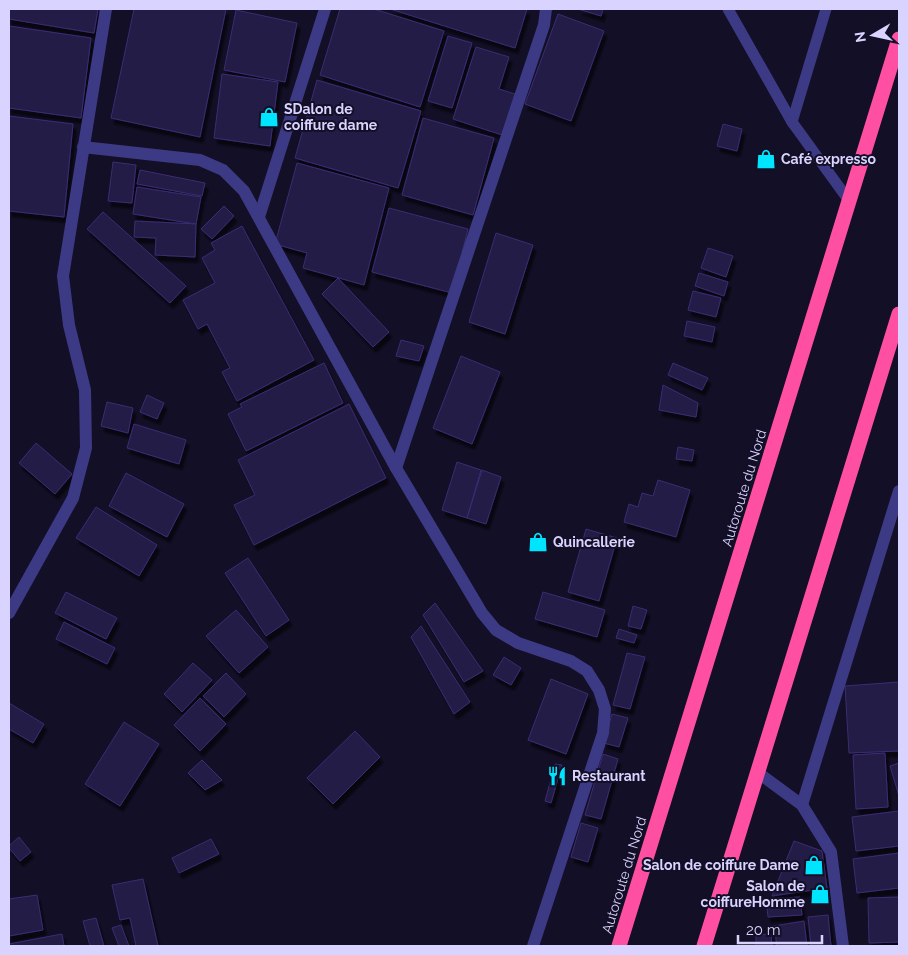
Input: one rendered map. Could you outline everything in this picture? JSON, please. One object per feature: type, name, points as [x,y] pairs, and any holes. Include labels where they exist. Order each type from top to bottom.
[{"type":"highway","name":"Autoroute du Nord","points":[[619,946],[899,39]]},
{"type":"highway","points":[[704,946],[899,314]]},
{"type":"street","points":[[9,614],[73,498],[86,448],[84,390],[69,325],[63,276],[106,9]]},
{"type":"street","points":[[259,216],[324,9]]},
{"type":"street","points":[[396,468],[544,25],[546,9]]},
{"type":"street","points":[[83,147],[200,160],[223,170],[244,192],[259,216],[396,468],[482,613],[496,630],[518,643],[571,662],[587,671],[599,690],[605,709],[603,733],[533,946]]},
{"type":"street","points":[[802,805],[899,491]]},
{"type":"street","points":[[757,772],[802,805],[831,852],[843,946]]},
{"type":"lane","points":[[728,9],[792,122],[850,202]]},
{"type":"lane","points":[[792,122],[826,9]]},
{"type":"building","points":[[9,9],[98,9],[94,33],[9,19]]},
{"type":"building","points":[[134,9],[226,9],[200,137],[111,118]]},
{"type":"building","points":[[340,9],[374,9],[444,31],[420,107],[320,75]]},
{"type":"building","points":[[390,9],[527,9],[515,48]]},
{"type":"building","points":[[578,9],[603,9],[601,16]]},
{"type":"building","points":[[236,10],[297,23],[285,82],[224,70]]},
{"type":"building","points":[[558,14],[604,31],[571,121],[525,104]]},
{"type":"building","points":[[9,26],[91,38],[81,118],[9,108]]},
{"type":"building","points":[[448,36],[472,43],[452,108],[428,101]]},
{"type":"building","points":[[476,47],[509,57],[499,89],[515,94],[502,135],[453,119]]},
{"type":"building","points":[[222,74],[278,82],[270,146],[214,138]]},
{"type":"building","points":[[317,80],[421,111],[398,188],[295,158]]},
{"type":"building","points":[[9,116],[73,124],[64,217],[9,211]]},
{"type":"building","points":[[423,118],[494,138],[473,215],[402,195]]},
{"type":"building","points":[[723,124],[742,129],[737,151],[717,146]]},
{"type":"building","points":[[113,162],[136,165],[132,203],[108,201]]},
{"type":"building","points":[[297,163],[389,188],[364,285],[303,268],[307,253],[275,244]]},
{"type":"building","points":[[140,170],[205,183],[202,196],[137,184]]},
{"type":"building","points":[[137,187],[201,197],[196,224],[133,214]]},
{"type":"building","points":[[224,206],[234,216],[212,239],[201,229]]},
{"type":"building","points":[[389,208],[468,229],[452,293],[372,272]]},
{"type":"building","points":[[103,212],[186,286],[170,303],[87,229]]},
{"type":"building","points":[[135,221],[196,224],[195,257],[155,255],[156,238],[134,237]]},
{"type":"building","points":[[242,226],[314,360],[237,401],[222,372],[230,368],[207,324],[198,329],[183,300],[215,283],[202,258],[215,250],[211,243]]},
{"type":"building","points":[[496,233],[533,245],[505,334],[469,322]]},
{"type":"building","points":[[708,248],[733,256],[726,277],[701,268]]},
{"type":"building","points":[[699,273],[728,282],[724,296],[695,286]]},
{"type":"building","points":[[338,278],[389,332],[373,347],[322,294]]},
{"type":"building","points":[[693,291],[721,298],[716,317],[688,310]]},
{"type":"building","points":[[687,321],[715,327],[712,342],[684,336]]},
{"type":"building","points":[[401,340],[424,346],[419,361],[396,356]]},
{"type":"building","points":[[461,356],[500,372],[472,444],[433,428]]},
{"type":"building","points":[[324,363],[343,403],[246,451],[228,414],[242,407],[240,404]]},
{"type":"building","points":[[673,363],[708,378],[702,390],[668,375]]},
{"type":"building","points":[[663,385],[698,403],[696,417],[659,410]]},
{"type":"building","points":[[147,395],[164,403],[157,419],[140,412]]},
{"type":"building","points":[[107,402],[133,408],[128,433],[101,426]]},
{"type":"building","points":[[349,404],[386,478],[254,545],[234,505],[255,495],[238,460]]},
{"type":"building","points":[[134,424],[186,440],[179,464],[127,448]]},
{"type":"building","points":[[36,443],[72,474],[55,494],[19,463]]},
{"type":"building","points":[[678,447],[694,450],[692,461],[676,459]]},
{"type":"building","points":[[457,462],[481,470],[467,518],[442,510]]},
{"type":"building","points":[[482,470],[501,477],[486,524],[467,518]]},
{"type":"building","points":[[126,473],[184,504],[167,537],[109,506]]},
{"type":"building","points":[[658,480],[690,490],[676,537],[624,522],[629,504],[638,507],[642,493],[653,496]]},
{"type":"building","points":[[96,507],[157,545],[139,576],[76,538]]},
{"type":"building","points":[[586,529],[617,538],[599,601],[568,592]]},
{"type":"building","points":[[248,558],[289,620],[266,636],[225,573]]},
{"type":"building","points":[[66,592],[117,618],[106,639],[55,613]]},
{"type":"building","points":[[543,592],[605,610],[597,637],[535,619]]},
{"type":"building","points":[[435,603],[483,671],[464,682],[423,615]]},
{"type":"building","points":[[633,606],[647,610],[641,629],[628,626]]},
{"type":"building","points":[[236,610],[268,647],[239,673],[206,636]]},
{"type":"building","points":[[64,622],[115,648],[107,664],[56,639]]},
{"type":"building","points":[[421,626],[470,702],[454,714],[411,637]]},
{"type":"building","points":[[619,629],[637,635],[634,643],[616,638]]},
{"type":"building","points":[[627,653],[645,657],[630,709],[613,705]]},
{"type":"building","points":[[504,657],[521,668],[511,685],[493,675]]},
{"type":"building","points":[[193,663],[212,680],[182,712],[164,694]]},
{"type":"building","points":[[226,673],[246,694],[224,717],[203,696]]},
{"type":"building","points":[[551,679],[588,694],[566,754],[528,740]]},
{"type":"building","points":[[899,682],[899,751],[849,753],[845,686]]},
{"type":"building","points":[[200,698],[226,724],[200,751],[174,725]]},
{"type":"building","points":[[9,703],[44,724],[33,743],[9,729]]},
{"type":"building","points":[[612,714],[628,718],[619,747],[604,743]]},
{"type":"building","points":[[124,722],[159,744],[120,806],[85,784]]},
{"type":"building","points":[[355,731],[380,757],[333,804],[307,778]]},
{"type":"building","points":[[885,753],[888,807],[856,809],[853,755]]},
{"type":"building","points":[[603,754],[618,759],[601,819],[585,815]]},
{"type":"building","points":[[202,760],[222,780],[205,790],[188,773]]},
{"type":"building","points":[[899,763],[899,796],[890,766]]},
{"type":"building","points":[[555,764],[562,765],[551,803],[545,801]]},
{"type":"building","points":[[899,811],[899,846],[856,851],[852,817]]},
{"type":"building","points":[[581,823],[598,828],[588,862],[571,857]]},
{"type":"building","points":[[19,837],[31,852],[20,861],[9,848]]},
{"type":"building","points":[[211,839],[219,854],[179,873],[172,858]]},
{"type":"building","points":[[794,841],[822,851],[827,888],[772,896]]},
{"type":"building","points":[[899,853],[899,888],[857,893],[853,859]]},
{"type":"building","points":[[143,879],[158,946],[136,946],[130,918],[120,920],[112,885]]},
{"type":"building","points":[[37,895],[43,930],[9,936],[9,899]]},
{"type":"building","points":[[800,897],[802,915],[768,917],[766,899]]},
{"type":"building","points":[[899,897],[899,942],[869,943],[868,898]]},
{"type":"building","points":[[828,915],[831,946],[811,946],[808,917]]},
{"type":"building","points":[[96,918],[104,946],[90,946],[83,921]]},
{"type":"building","points":[[804,921],[807,946],[777,946],[774,926]]},
{"type":"building","points":[[121,925],[129,946],[119,946],[112,928]]},
{"type":"building","points":[[62,934],[64,946],[9,946],[9,944]]},
{"type":"building","points":[[771,934],[772,946],[756,946],[756,935]]},
{"type":"place","name":"SDalon de coiffure dame","points":[[269,117]]},
{"type":"place","name":"Café expresso","points":[[766,159]]},
{"type":"place","name":"Quincallerie","points":[[538,542]]},
{"type":"place","name":"Restaurant","points":[[557,776]]},
{"type":"place","name":"Salon de coiffure Dame","points":[[814,865]]},
{"type":"place","name":"Salon de coiffureHomme","points":[[820,894]]}]
